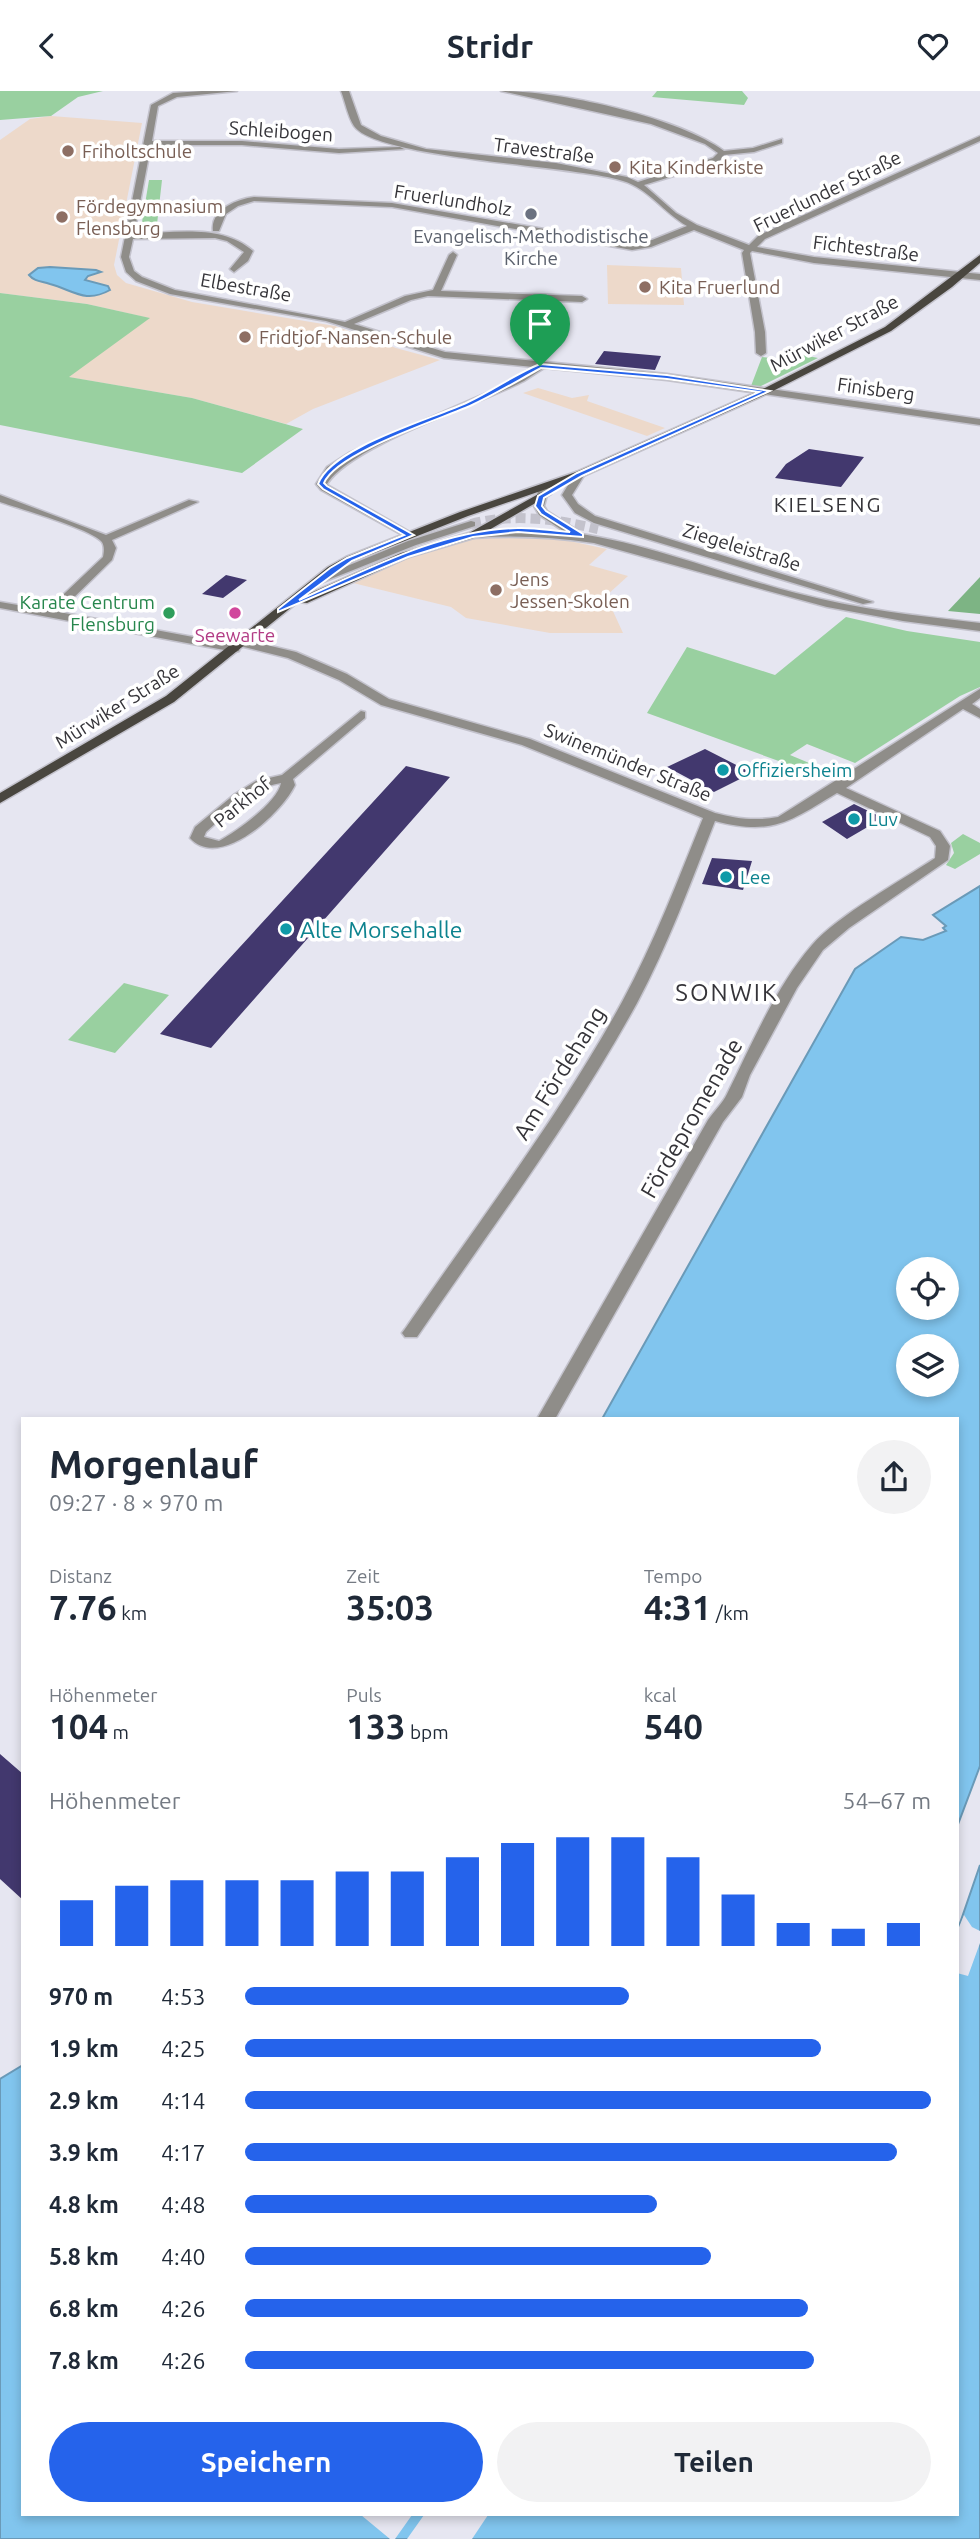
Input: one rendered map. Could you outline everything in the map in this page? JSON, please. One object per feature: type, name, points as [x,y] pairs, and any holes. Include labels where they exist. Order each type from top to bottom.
[{"type":"main road","name":"Mürwiker Straße","points":[[0,799],[142,717],[350,559],[580,474],[766,391],[888,330],[963,275],[980,258]]},
{"type":"main road","name":"Mürwiker Straße","points":[[281,611],[405,555],[472,529],[540,497],[580,474]]},
{"type":"street","points":[[157,95],[167,97],[233,91]]},
{"type":"street","name":"Travestraße","points":[[345,91],[358,126],[378,138],[410,148],[449,155],[565,166],[640,184],[673,215],[694,227],[748,248]]},
{"type":"street","points":[[505,91],[572,102],[690,134],[722,153],[754,150],[779,141]]},
{"type":"street","points":[[572,102],[583,92]]},
{"type":"street","name":"Elbestraße","points":[[167,97],[155,105],[125,257],[131,272],[153,285],[173,292],[346,324],[444,355],[540,366]]},
{"type":"street","name":"Fruerlunder Straße","points":[[761,353],[760,332],[746,253],[748,248],[762,237],[980,138]]},
{"type":"street","name":"Schleibogen","points":[[149,143],[235,142],[352,152],[410,148]]},
{"type":"street","points":[[640,184],[716,160],[722,153]]},
{"type":"street","name":"Fruerlundholz","points":[[216,229],[217,221],[236,204],[254,199],[392,205],[632,247],[648,246],[671,234],[694,227]]},
{"type":"street","points":[[128,237],[204,234],[222,236],[249,251],[234,269]]},
{"type":"street","name":"Fichtestraße","points":[[748,248],[827,261],[980,277]]},
{"type":"street","points":[[436,293],[453,255]]},
{"type":"street","points":[[346,324],[408,298],[436,293],[582,299]]},
{"type":"street","points":[[410,535],[325,488],[321,484],[324,474],[370,446],[469,404],[540,366]]},
{"type":"street","name":"Finisberg","points":[[540,366],[667,377],[980,422]]},
{"type":"street","name":"Ziegeleistraße","points":[[580,474],[567,495],[569,503],[584,515],[610,526],[941,623]]},
{"type":"street","points":[[540,497],[550,487],[564,480]]},
{"type":"street","name":"Ziegeleistraße","points":[[540,497],[539,506],[543,513],[580,535]]},
{"type":"street","points":[[0,498],[86,529],[106,539],[110,548],[108,558],[50,614]]},
{"type":"street","points":[[106,539],[193,502]]},
{"type":"street","name":"Ziegeleistraße","points":[[319,580],[412,543],[472,529],[518,530],[580,535],[790,595],[892,617],[980,627]]},
{"type":"street","name":"Ziegeleistraße","points":[[598,529],[837,600],[941,623]]},
{"type":"street","name":"Swinemünder Straße","points":[[0,605],[292,655],[385,702],[526,742],[710,816],[737,823],[761,824],[782,820],[836,788],[980,693]]},
{"type":"street","name":"Parkhof","points":[[286,778],[287,791],[282,798],[228,841],[211,845],[197,838],[200,830],[252,787],[270,779],[286,778],[364,714],[385,702]]},
{"type":"street","points":[[963,704],[980,713]]},
{"type":"street","name":"Fördepromenade","points":[[547,1417],[716,1120],[734,1097],[742,1075],[790,988],[818,947],[844,925],[941,860],[944,844],[935,834],[836,788]]},
{"type":"street","name":"Am Fördehang","points":[[411,1333],[550,1135],[624,1012],[674,906],[710,816]]},
{"type":"shaded area","name":"Fridtjof-Nansen-Schule","points":[[51,116],[142,123],[114,265],[117,275],[126,283],[192,302],[335,326],[396,348],[440,360],[313,409],[286,424],[192,398],[68,377],[149,318],[87,304],[0,293],[0,140],[30,119]]},
{"type":"shaded area","name":"Kita Fruerlund","points":[[607,265],[681,268],[684,305],[608,304]]},
{"type":"shaded area","points":[[538,388],[572,398],[589,395],[587,401],[665,428],[647,436],[523,393]]},
{"type":"shaded area","name":"Jens Jessen-Skolen","points":[[516,536],[560,539],[607,549],[589,565],[628,576],[606,596],[623,633],[550,633],[466,618],[451,607],[353,583],[398,562],[465,540]]},
{"type":"green space","points":[[0,91],[103,91],[78,97],[51,116],[0,120]]},
{"type":"green space","points":[[657,91],[742,91],[748,98],[744,105],[652,97]]},
{"type":"green space","points":[[149,180],[162,180],[156,233],[140,234]]},
{"type":"green space","points":[[0,293],[87,304],[150,318],[69,377],[192,398],[303,429],[242,473],[0,425]]},
{"type":"green space","points":[[793,353],[818,358],[759,387],[751,386],[762,357],[780,359]]},
{"type":"green space","points":[[980,577],[980,614],[948,611]]},
{"type":"green space","points":[[846,617],[907,631],[980,642],[980,687],[960,696],[855,763],[807,744],[790,755],[838,775],[831,780],[647,713],[687,647],[775,675]]},
{"type":"green space","points":[[963,834],[980,843],[980,854],[955,869],[946,865],[954,853],[951,843]]},
{"type":"green space","points":[[124,983],[169,995],[115,1053],[68,1040]]},
{"type":"water","points":[[38,268],[96,270],[101,272],[88,276],[85,280],[108,286],[110,290],[93,296],[79,295],[29,275]]},
{"type":"water","points":[[980,886],[980,1766],[959,1822],[959,1417],[603,1417],[855,969],[901,937],[923,940],[946,931],[943,928],[946,926],[933,915]]},
{"type":"water","points":[[980,1865],[980,2539],[0,2539],[0,2079],[21,2066],[21,2516],[959,2516],[959,1926]]},
{"type":"pier","points":[[964,1915],[972,1927],[980,1931],[980,1943],[968,1976],[959,1974],[959,1927]]},
{"type":"pier","points":[[362,2516],[411,2516],[395,2539],[390,2539]]},
{"type":"pier","points":[[423,2516],[487,2516],[472,2539],[407,2539]]},
{"type":"building","points":[[604,351],[661,356],[655,370],[595,364]]},
{"type":"building","points":[[809,449],[864,457],[841,487],[775,478],[786,464]]},
{"type":"building","points":[[226,575],[247,580],[223,598],[202,594]]},
{"type":"building","name":"Offiziersheim","points":[[705,749],[752,773],[714,792],[667,767]]},
{"type":"building","name":"Alte Morsehalle","points":[[406,766],[450,777],[211,1048],[160,1034]]},
{"type":"building","name":"Luv","points":[[854,804],[883,818],[847,839],[822,822]]},
{"type":"building","name":"Lee","points":[[712,858],[752,861],[743,890],[702,884]]},
{"type":"building","points":[[0,1754],[21,1772],[21,1898],[0,1879]]},
{"type":"tunnel","points":[[471,524],[519,518],[566,522],[598,529]]},
{"type":"place","name":"Friholtschule","points":[[68,151]]},
{"type":"place","name":"Kita Kinderkiste","points":[[615,167]]},
{"type":"place","name":"Evangelisch-Methodistische Kirche","points":[[531,214]]},
{"type":"place","name":"Fördegymnasium Flensburg","points":[[62,217]]},
{"type":"place","name":"Kita Fruerlund","points":[[645,287]]},
{"type":"place","name":"Fridtjof-Nansen-Schule","points":[[245,337]]},
{"type":"place","name":"Jens Jessen-Skolen","points":[[496,590]]},
{"type":"place","name":"Karate Centrum Flensburg","points":[[169,613]]},
{"type":"place","name":"Seewarte","points":[[235,613]]},
{"type":"place","name":"Offiziersheim","points":[[723,770]]},
{"type":"place","name":"Luv","points":[[854,819]]},
{"type":"place","name":"Lee","points":[[726,877]]},
{"type":"place","name":"Alte Morsehalle","points":[[286,929]]},
{"type":"district","name":"KIELSENG","points":[[828,504]]},
{"type":"district","name":"SONWIK","points":[[727,992]]},
{"type":"route","points":[[540,366],[667,377],[766,391],[702,422],[580,474],[540,497],[539,506],[543,513],[580,535],[518,530],[473,535],[405,555],[281,611],[332,569],[410,535],[325,488],[321,484],[324,474],[343,460],[381,440],[469,404],[540,366]]}]
